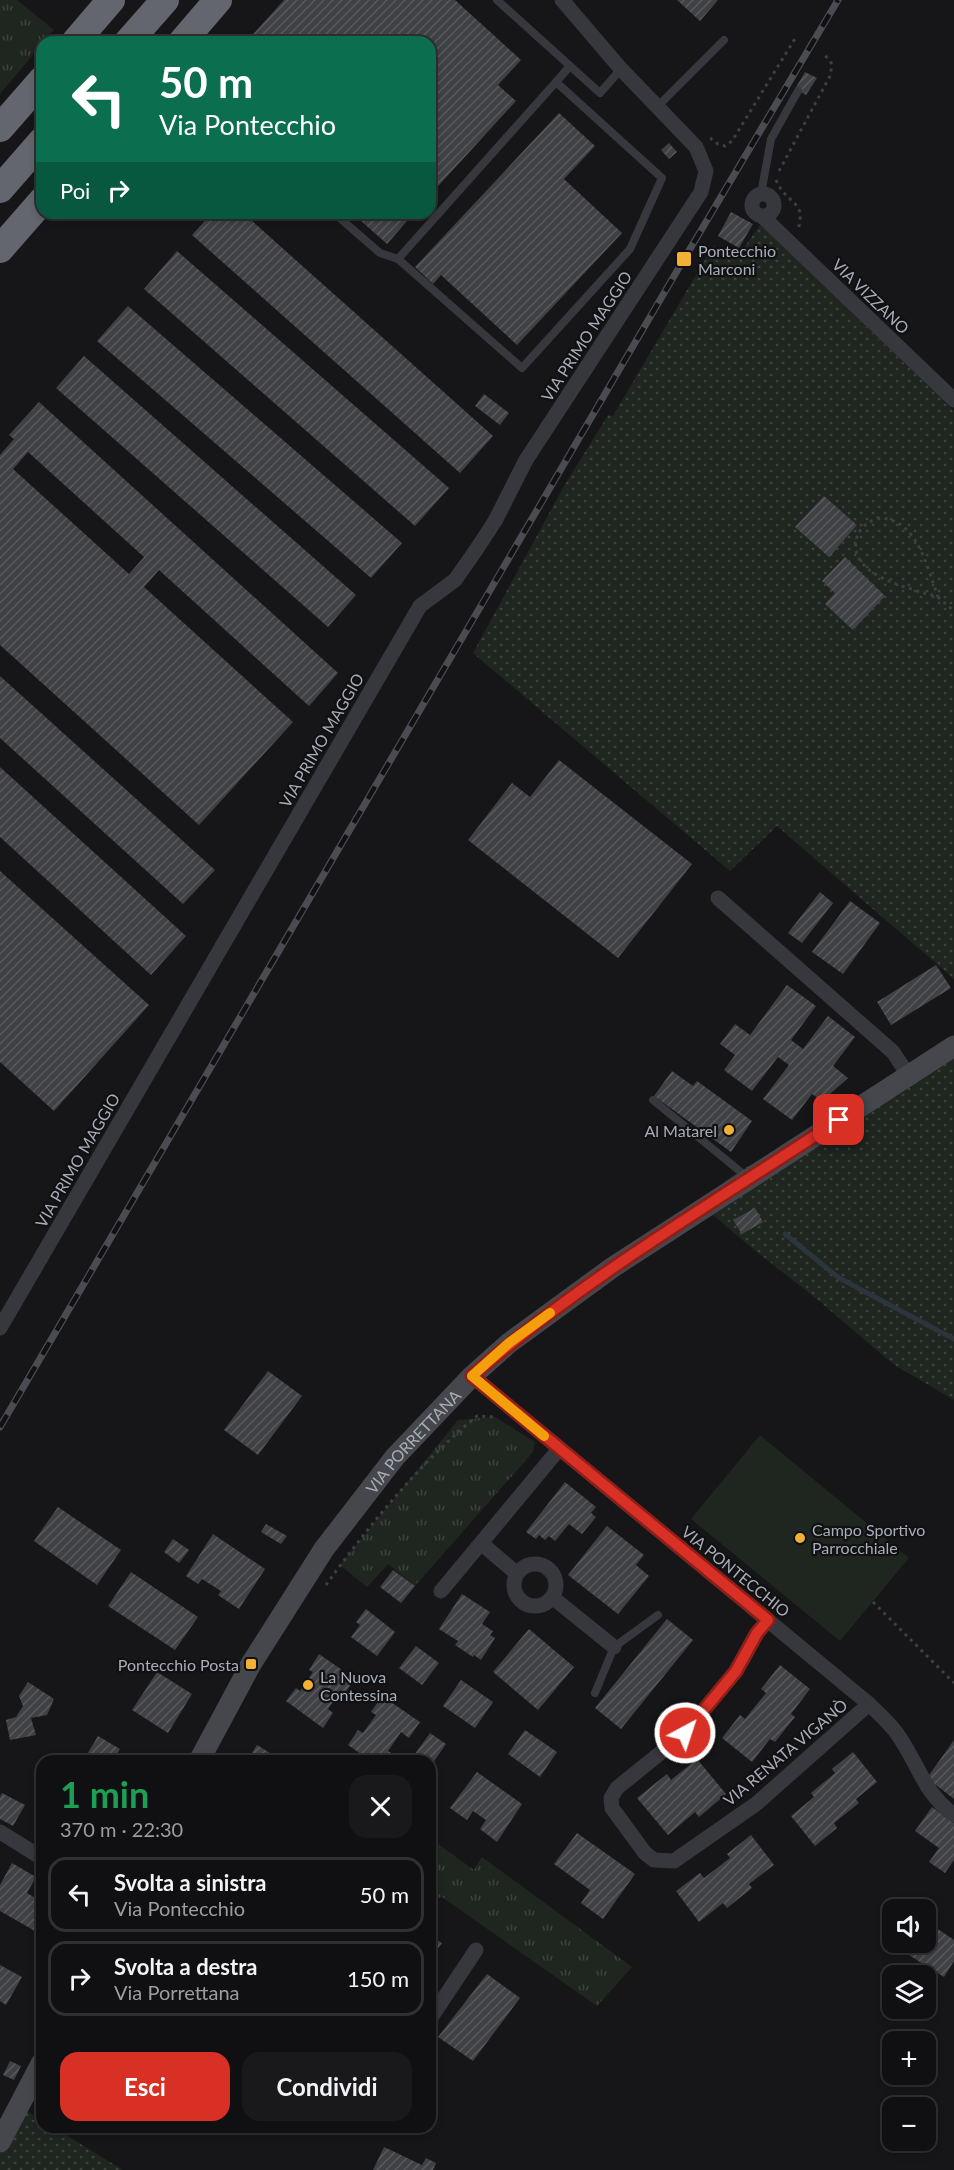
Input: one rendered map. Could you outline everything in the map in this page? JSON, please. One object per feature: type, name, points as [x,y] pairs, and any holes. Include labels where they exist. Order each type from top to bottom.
[{"type":"highway","points":[[80,36],[111,0]]},
{"type":"highway","points":[[133,36],[165,0]]},
{"type":"highway","points":[[187,36],[218,0]]},
{"type":"highway","points":[[0,128],[36,87]]},
{"type":"highway","points":[[0,189],[36,148]]},
{"type":"highway","points":[[0,249],[36,208]]},
{"type":"main road","name":"VIA PORRETTANA","points":[[194,1754],[324,1549],[395,1457],[472,1376],[509,1343],[613,1267],[954,1046]]},
{"type":"main road","points":[[1,2140],[36,2073]]},
{"type":"street","points":[[562,0],[621,69],[682,131]]},
{"type":"street","name":"VIA PRIMO MAGGIO","points":[[0,1328],[420,606],[455,580],[476,550],[495,521],[526,460],[701,192],[706,171],[696,147],[682,131]]},
{"type":"street","name":"VIA VIZZANO","points":[[761,194],[754,198],[751,205],[753,212],[768,214],[778,231],[954,400]]},
{"type":"street","points":[[718,898],[893,1052],[908,1075]]},
{"type":"street","name":"VIA PONTECCHIO","points":[[472,1376],[869,1704],[897,1732],[925,1786],[940,1805],[954,1815]]},
{"type":"street","points":[[441,1591],[559,1449]]},
{"type":"street","points":[[481,1543],[517,1574]]},
{"type":"street","points":[[533,1564],[543,1565],[551,1570],[556,1588],[552,1597],[545,1603],[537,1605],[528,1604],[520,1599],[515,1591],[514,1582],[517,1574],[524,1567],[533,1564]]},
{"type":"street","points":[[552,1597],[614,1647]]},
{"type":"street","name":"VIA RENATA VIGANÒ","points":[[768,1620],[757,1633],[736,1671],[685,1733],[616,1788],[611,1798],[612,1808],[645,1853],[654,1860],[674,1861],[756,1804],[869,1704]]},
{"type":"street","points":[[0,1832],[36,1854]]},
{"type":"street","points":[[436,2010],[476,1950]]},
{"type":"lane","points":[[497,0],[600,93],[621,69]]},
{"type":"lane","points":[[657,106],[724,40]]},
{"type":"lane","points":[[436,216],[570,66]]},
{"type":"lane","points":[[341,219],[381,253],[398,259],[522,368],[630,249],[662,178],[556,82]]},
{"type":"lane","points":[[761,194],[771,139],[798,91]]},
{"type":"lane","points":[[398,259],[434,219]]},
{"type":"lane","points":[[652,1100],[749,1179]]},
{"type":"lane","points":[[595,1693],[614,1647],[658,1615]]},
{"type":"path","points":[[682,131],[689,122],[718,144],[725,146],[732,141],[796,37]]},
{"type":"path","points":[[794,246],[802,217],[800,208],[780,190],[776,181],[778,172],[830,76],[832,64],[824,54]]},
{"type":"path","points":[[938,597],[920,549],[904,526],[896,520],[877,518],[861,528],[857,536],[856,554],[866,569],[887,580],[938,597],[954,611]]},
{"type":"path","points":[[323,1589],[386,1508],[447,1441],[477,1416],[495,1417],[504,1421]]},
{"type":"path","points":[[873,1602],[954,1683]]},
{"type":"green space","points":[[0,0],[17,0],[54,30],[49,36],[36,36],[36,51],[0,94]]},
{"type":"green space","points":[[760,225],[780,239],[855,316],[954,411],[954,979],[777,826],[730,871],[473,653],[564,486],[608,415],[613,416],[713,246],[738,256]]},
{"type":"green space","points":[[954,1040],[954,1400],[893,1364],[700,1204],[729,1178]]},
{"type":"green space","points":[[495,1417],[535,1442],[533,1452],[415,1586],[388,1564],[367,1587],[340,1565],[458,1420]]},
{"type":"green space","name":"Campo Sportivo Parrocchiale","points":[[760,1435],[909,1558],[840,1641],[691,1519]]},
{"type":"green space","points":[[436,1843],[474,1870],[482,1857],[632,1967],[597,2006],[442,1897],[436,1898]]},
{"type":"green space","points":[[19,2106],[36,2117],[36,2133],[63,2133],[123,2170],[0,2170],[0,2142]]},
{"type":"building","points":[[284,0],[455,0],[521,60],[498,85],[516,101],[436,188],[436,36],[251,36]]},
{"type":"building","points":[[677,0],[718,0],[700,21]]},
{"type":"building","points":[[805,72],[817,78],[806,95],[795,89]]},
{"type":"building","points":[[559,113],[595,146],[564,179],[622,233],[517,345],[441,275],[433,284],[415,267]]},
{"type":"building","points":[[669,143],[677,152],[669,159],[661,150]]},
{"type":"building","points":[[731,212],[753,224],[739,248],[718,236]]},
{"type":"building","points":[[207,219],[250,219],[493,436],[460,473],[192,235]]},
{"type":"building","points":[[359,219],[409,219],[387,244]]},
{"type":"building","points":[[177,251],[449,488],[415,526],[144,289]]},
{"type":"building","points":[[128,306],[402,543],[371,578],[97,341]]},
{"type":"building","points":[[84,356],[356,595],[328,627],[56,388]]},
{"type":"building","points":[[484,394],[509,413],[500,425],[475,406]]},
{"type":"building","points":[[39,402],[338,673],[309,706],[159,570],[144,587],[293,722],[199,825],[0,645],[0,455],[14,439],[9,435]],"holes":[[[28,452],[144,557],[129,574],[13,469]]]},
{"type":"building","points":[[824,496],[857,525],[829,557],[795,527]]},
{"type":"building","points":[[845,557],[885,596],[853,630],[825,604],[835,593],[822,581]]},
{"type":"building","points":[[0,676],[215,870],[183,904],[0,738]]},
{"type":"building","points":[[559,760],[692,864],[618,958],[468,840],[512,783],[530,797]]},
{"type":"building","points":[[0,767],[186,936],[151,975],[0,837]]},
{"type":"building","points":[[0,871],[149,1005],[54,1111],[0,1062]]},
{"type":"building","points":[[820,892],[833,903],[802,943],[788,933]]},
{"type":"building","points":[[850,901],[880,923],[843,974],[812,952]]},
{"type":"building","points":[[936,965],[951,988],[891,1025],[877,1002]]},
{"type":"building","points":[[787,985],[816,1006],[791,1040],[803,1049],[828,1016],[855,1037],[833,1066],[848,1078],[822,1101],[812,1094],[792,1120],[763,1099],[789,1065],[778,1057],[752,1091],[724,1070],[735,1055],[720,1044],[735,1024],[750,1035]]},
{"type":"building","points":[[672,1071],[693,1086],[697,1081],[752,1121],[731,1152],[654,1096]]},
{"type":"building","points":[[755,1208],[763,1222],[742,1234],[733,1220]]},
{"type":"building","points":[[268,1371],[302,1396],[258,1455],[224,1430]]},
{"type":"building","points":[[565,1482],[596,1507],[591,1513],[596,1517],[582,1534],[569,1524],[555,1541],[549,1536],[545,1540],[539,1535],[536,1539],[526,1532]]},
{"type":"building","points":[[58,1507],[121,1550],[97,1585],[34,1541]]},
{"type":"building","points":[[266,1524],[287,1536],[281,1544],[261,1532]]},
{"type":"building","points":[[607,1526],[644,1555],[636,1565],[649,1576],[618,1614],[568,1575]]},
{"type":"building","points":[[213,1534],[265,1569],[239,1609],[218,1595],[221,1591],[202,1579],[198,1584],[186,1576]]},
{"type":"building","points":[[173,1539],[189,1550],[179,1563],[164,1552]]},
{"type":"building","points":[[393,1570],[415,1586],[401,1603],[380,1587]]},
{"type":"building","points":[[131,1572],[198,1617],[175,1650],[108,1606]]},
{"type":"building","points":[[462,1594],[490,1612],[482,1624],[493,1631],[490,1635],[495,1638],[481,1660],[455,1645],[458,1641],[439,1629]]},
{"type":"building","points":[[366,1609],[395,1632],[377,1656],[351,1637],[360,1625],[356,1622]]},
{"type":"building","points":[[667,1619],[693,1640],[621,1729],[595,1708]]},
{"type":"building","points":[[529,1629],[574,1667],[538,1710],[493,1672]]},
{"type":"building","points":[[416,1646],[439,1663],[422,1685],[399,1668]]},
{"type":"building","points":[[319,1654],[355,1679],[345,1693],[341,1690],[328,1709],[333,1713],[323,1728],[286,1701],[296,1688],[300,1691],[313,1672],[309,1670]]},
{"type":"building","points":[[780,1665],[810,1689],[791,1714],[795,1717],[775,1742],[770,1739],[752,1762],[722,1738],[740,1715],[745,1719],[766,1693],[761,1689]]},
{"type":"building","points":[[157,1672],[192,1694],[168,1733],[132,1710]]},
{"type":"building","points":[[461,1680],[493,1702],[475,1728],[443,1706]]},
{"type":"building","points":[[28,1682],[54,1699],[47,1715],[31,1718],[36,1735],[10,1740],[6,1720],[16,1717],[23,1706],[19,1696]]},
{"type":"building","points":[[382,1696],[420,1722],[409,1738],[401,1732],[388,1751],[394,1755],[362,1755],[348,1745],[358,1730],[363,1733],[376,1715],[371,1712]]},
{"type":"building","points":[[525,1730],[557,1752],[540,1777],[508,1754]]},
{"type":"building","points":[[430,1733],[446,1744],[436,1758],[436,1755],[414,1755]]},
{"type":"building","points":[[98,1736],[120,1749],[116,1755],[87,1755]]},
{"type":"building","points":[[954,1740],[954,1799],[927,1778]]},
{"type":"building","points":[[257,1745],[273,1755],[251,1755]]},
{"type":"building","points":[[853,1752],[877,1782],[856,1799],[859,1803],[834,1823],[837,1828],[815,1846],[791,1816],[814,1797],[811,1793],[835,1773],[832,1769]]},
{"type":"building","points":[[697,1759],[726,1794],[699,1817],[695,1812],[668,1835],[637,1798],[667,1774],[671,1780]]},
{"type":"building","points":[[477,1772],[522,1804],[497,1842],[480,1829],[486,1820],[473,1811],[467,1820],[450,1808]]},
{"type":"building","points":[[2,1793],[25,1805],[13,1826],[0,1819]]},
{"type":"building","points":[[932,1807],[954,1823],[954,1860],[945,1873],[929,1862],[939,1848],[915,1831]]},
{"type":"building","points":[[577,1833],[635,1874],[603,1919],[581,1903],[590,1890],[554,1864]]},
{"type":"building","points":[[751,1835],[774,1865],[749,1884],[752,1888],[727,1908],[723,1903],[699,1922],[676,1891],[700,1873],[704,1878],[730,1858],[727,1854]]},
{"type":"building","points":[[12,1863],[36,1877],[27,1893],[36,1898],[36,1932],[0,1911],[0,1885]]},
{"type":"building","points":[[936,1928],[954,1940],[954,1961],[944,1977],[936,1972],[936,1965],[925,1965],[906,1953],[936,1953]]},
{"type":"building","points":[[436,1940],[442,1943],[436,1950]]},
{"type":"building","points":[[0,1965],[22,1977],[6,2005],[0,2001]]},
{"type":"building","points":[[487,1974],[520,1998],[473,2061],[438,2037]]},
{"type":"building","points":[[10,2061],[21,2066],[14,2080],[3,2075]]},
{"type":"building","points":[[384,2147],[422,2165],[426,2158],[436,2163],[433,2170],[373,2170]]},
{"type":"waterway","points":[[785,1234],[839,1278],[954,1339]]},
{"type":"railway","points":[[0,1427],[838,0]]},
{"type":"slow traffic","points":[[544,1436],[472,1376],[509,1343],[550,1313]]},
{"type":"place","name":"Pontecchio Marconi","points":[[684,259]]},
{"type":"place","name":"Al Matarel","points":[[729,1130]]},
{"type":"place","name":"Campo Sportivo Parrocchiale","points":[[800,1538]]},
{"type":"place","name":"Pontecchio Posta","points":[[251,1664]]},
{"type":"place","name":"La Nuova Contessina","points":[[308,1685]]},
{"type":"route","points":[[685,1733],[736,1671],[757,1633],[768,1620],[472,1376],[509,1343],[613,1267],[839,1120]]}]
